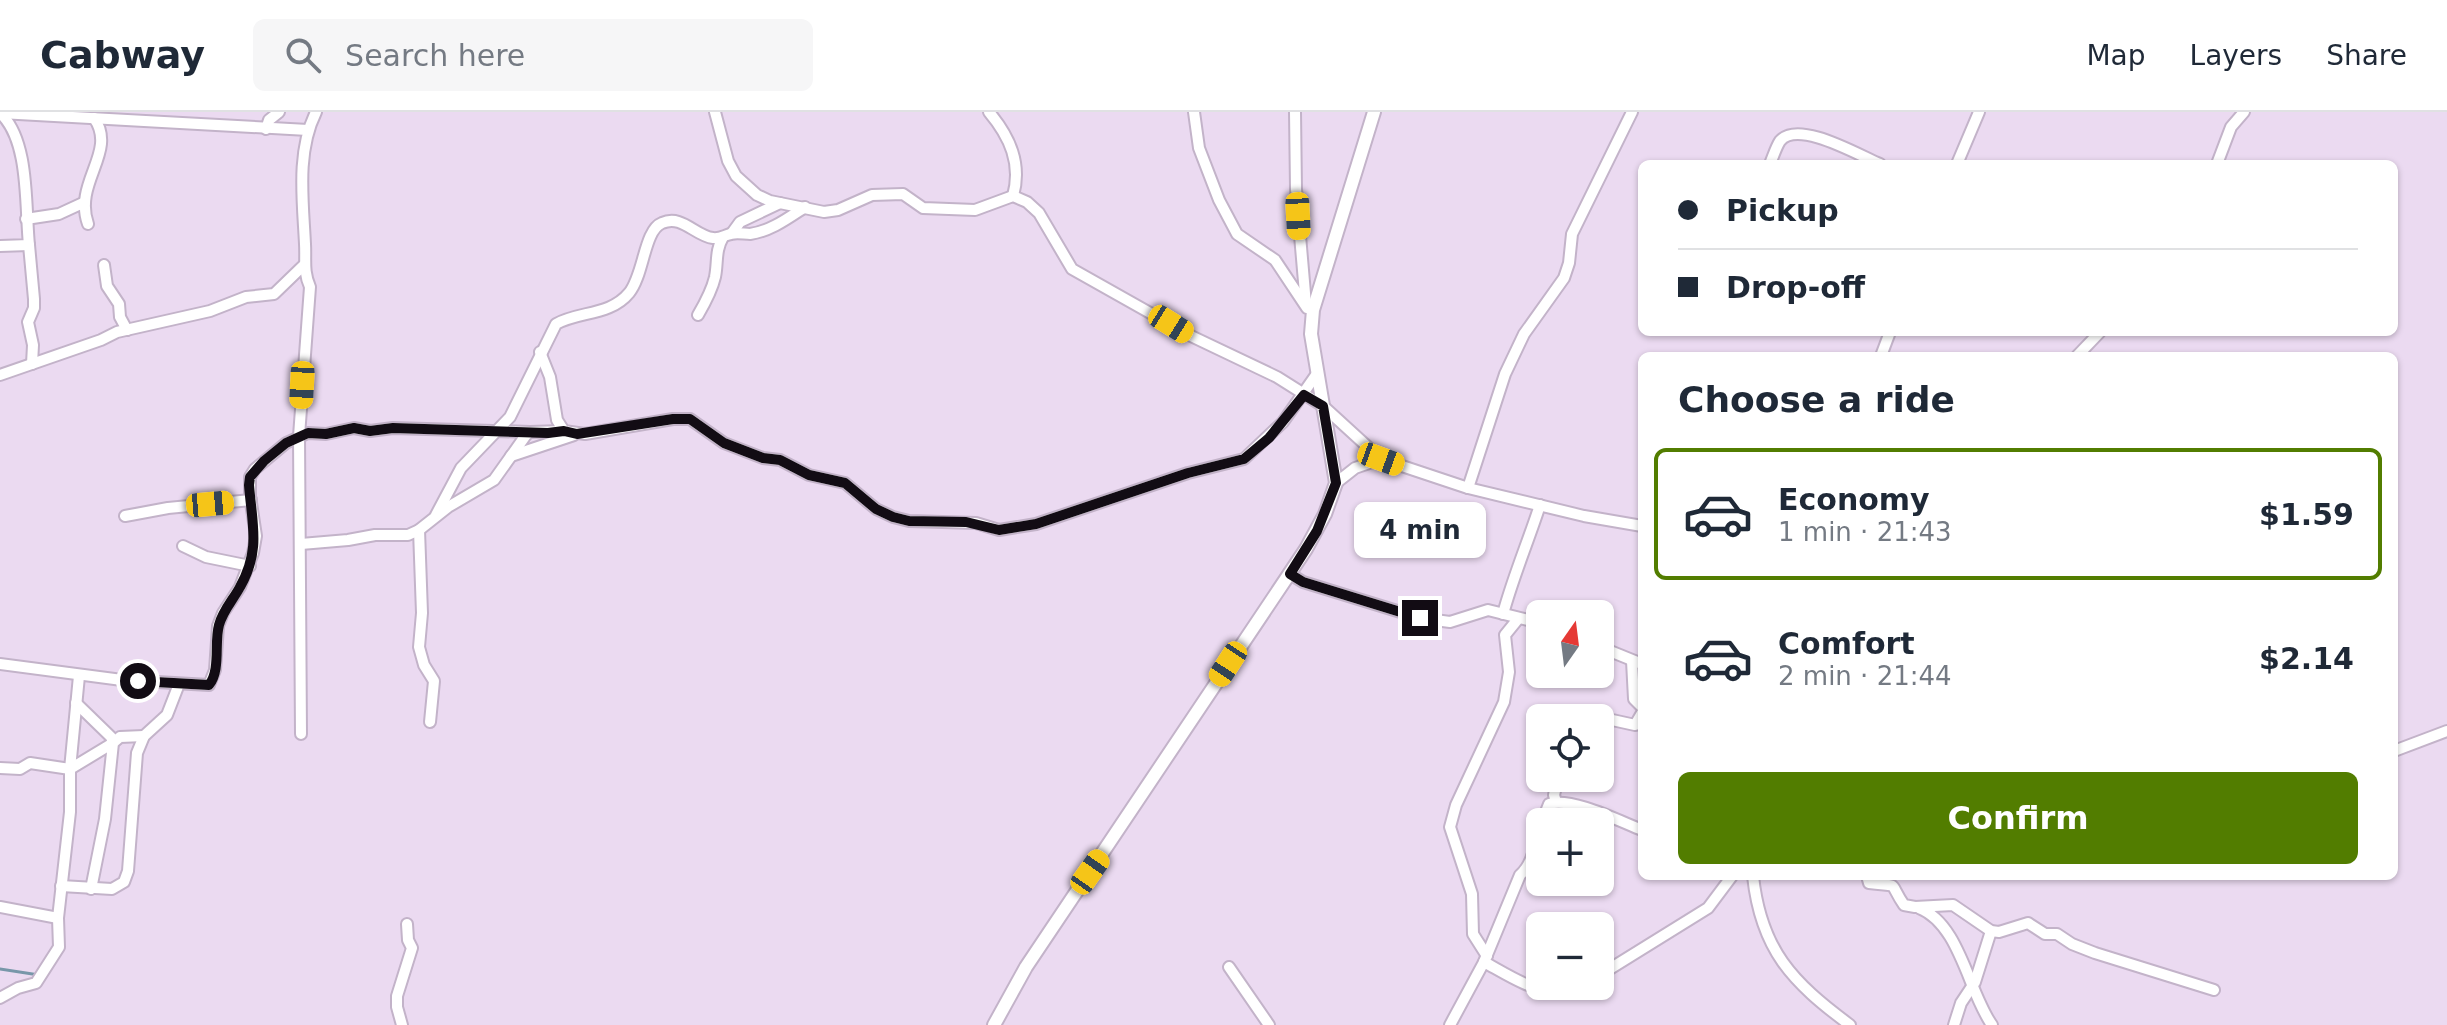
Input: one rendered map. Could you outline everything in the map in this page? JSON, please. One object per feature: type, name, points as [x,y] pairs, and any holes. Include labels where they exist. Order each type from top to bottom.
[{"type":"street","points":[[266,129],[269,120],[279,112]]},
{"type":"street","points":[[301,734],[299,436],[310,287],[304,265],[306,246],[302,188],[308,130],[316,112]]},
{"type":"street","points":[[715,112],[728,161],[736,176],[757,195],[824,212],[838,210],[872,195],[911,197],[923,208],[975,210],[1013,196],[1027,202],[1039,213],[1072,269],[1191,336],[1277,377],[1323,406],[1381,459],[1468,488],[1638,525]]},
{"type":"street","points":[[989,112],[1012,146],[1017,177],[1013,196]]},
{"type":"street","points":[[1194,112],[1199,148],[1219,200],[1237,234],[1275,260],[1307,308]]},
{"type":"street","points":[[1295,112],[1299,243],[1307,308],[1312,322]]},
{"type":"street","points":[[1336,483],[1316,375],[1312,322],[1320,285],[1374,112]]},
{"type":"street","points":[[1468,488],[1505,374],[1524,334],[1564,278],[1572,234],[1632,112]]},
{"type":"street","points":[[1959,160],[1979,112]]},
{"type":"street","points":[[2219,160],[2231,127],[2244,112]]},
{"type":"street","points":[[0,113],[164,118],[266,129],[308,130]]},
{"type":"street","points":[[0,113],[11,125],[25,182],[34,299],[28,322],[33,345],[32,364]]},
{"type":"street","points":[[88,224],[85,202],[87,184],[102,142],[100,127],[94,118]]},
{"type":"street","points":[[1772,160],[1781,140],[1789,135],[1823,137],[1872,160]]},
{"type":"street","points":[[26,219],[59,214],[85,202]]},
{"type":"street","points":[[698,315],[715,275],[716,253],[728,235],[740,222],[781,203]]},
{"type":"street","points":[[436,515],[461,468],[510,417],[556,324],[619,304],[629,293],[644,263],[647,242],[654,227],[664,221],[674,221],[714,238],[750,234],[773,228],[805,207]]},
{"type":"street","points":[[0,246],[29,245]]},
{"type":"street","points":[[104,265],[107,286],[119,304],[120,317],[127,330]]},
{"type":"street","points":[[0,375],[127,330],[210,311],[246,297],[274,294],[304,265]]},
{"type":"street","points":[[2081,352],[2096,336]]},
{"type":"street","points":[[540,352],[550,377],[557,420],[564,431]]},
{"type":"street","points":[[511,456],[577,434],[690,419],[724,443],[763,458],[780,460],[809,475],[845,483],[876,509],[893,517],[909,521],[966,522],[999,530],[1036,524],[1188,473],[1244,459],[1269,438],[1316,375]]},
{"type":"street","points":[[0,664],[79,676],[209,685],[213,680],[218,626],[250,566],[256,536],[249,485],[255,469],[299,436],[354,428],[370,431],[393,428],[564,431],[577,434]]},
{"type":"street","points":[[301,544],[375,535],[408,535],[419,530],[436,515],[494,480],[530,432]]},
{"type":"street","points":[[994,1025],[1042,943],[1290,574],[1317,531],[1336,483],[1368,461],[1381,459]]},
{"type":"street","points":[[125,516],[168,508],[251,500]]},
{"type":"street","points":[[1503,614],[1540,505]]},
{"type":"street","points":[[419,530],[422,613],[419,647],[424,665],[434,681],[430,722]]},
{"type":"street","points":[[183,546],[206,557],[250,566]]},
{"type":"street","points":[[1290,574],[1303,582],[1420,618],[1450,622],[1488,610],[1526,620]]},
{"type":"street","points":[[1518,619],[1505,635],[1509,672],[1504,702],[1450,822],[1472,894],[1473,934],[1486,959],[1526,984]]},
{"type":"street","points":[[1614,653],[1637,662],[1634,699],[1638,703]]},
{"type":"street","points":[[0,998],[40,980],[59,947],[58,918],[70,812],[70,769],[79,676]]},
{"type":"street","points":[[61,886],[112,889],[121,886],[127,875],[137,753],[144,736],[167,715],[179,684]]},
{"type":"street","points":[[76,703],[111,737],[113,743],[105,819],[91,889]]},
{"type":"street","points":[[1614,720],[1638,726]]},
{"type":"street","points":[[2398,749],[2447,731]]},
{"type":"street","points":[[0,768],[20,769],[30,763],[70,769],[120,737],[144,736]]},
{"type":"street","points":[[1555,792],[1556,802]]},
{"type":"street","points":[[1547,808],[1556,802],[1580,807],[1638,829]]},
{"type":"street","points":[[1450,1025],[1486,959],[1520,875],[1526,869]]},
{"type":"street","points":[[1614,966],[1708,908],[1729,880]]},
{"type":"street","points":[[1754,880],[1774,952],[1796,980],[1843,1023]]},
{"type":"street","points":[[1868,880],[1869,883],[1891,884],[1904,905],[1930,912],[1941,923],[1992,1025]]},
{"type":"street","points":[[1915,907],[1953,905],[1991,931],[1999,932],[2028,923],[2045,934],[2057,934],[2095,953],[2214,990]]},
{"type":"street","points":[[0,907],[58,918]]},
{"type":"street","points":[[402,1025],[397,996],[412,948],[407,924]]},
{"type":"street","points":[[1954,1025],[1961,1003],[1974,986],[1991,931]]},
{"type":"street","points":[[1229,967],[1269,1025]]},
{"type":"waterway","points":[[0,969],[39,975]]},
{"type":"route","points":[[138,681],[209,685],[215,670],[218,626],[240,587],[253,553],[256,536],[250,477],[264,461],[299,436],[354,428],[370,431],[393,428],[564,431],[577,434],[690,419],[724,443],[763,458],[780,460],[809,475],[845,483],[876,509],[893,517],[920,522],[976,523],[999,530],[1036,524],[1188,473],[1244,459],[1269,438],[1304,395],[1323,406],[1336,483],[1317,531],[1290,574],[1303,582],[1420,618]]}]
